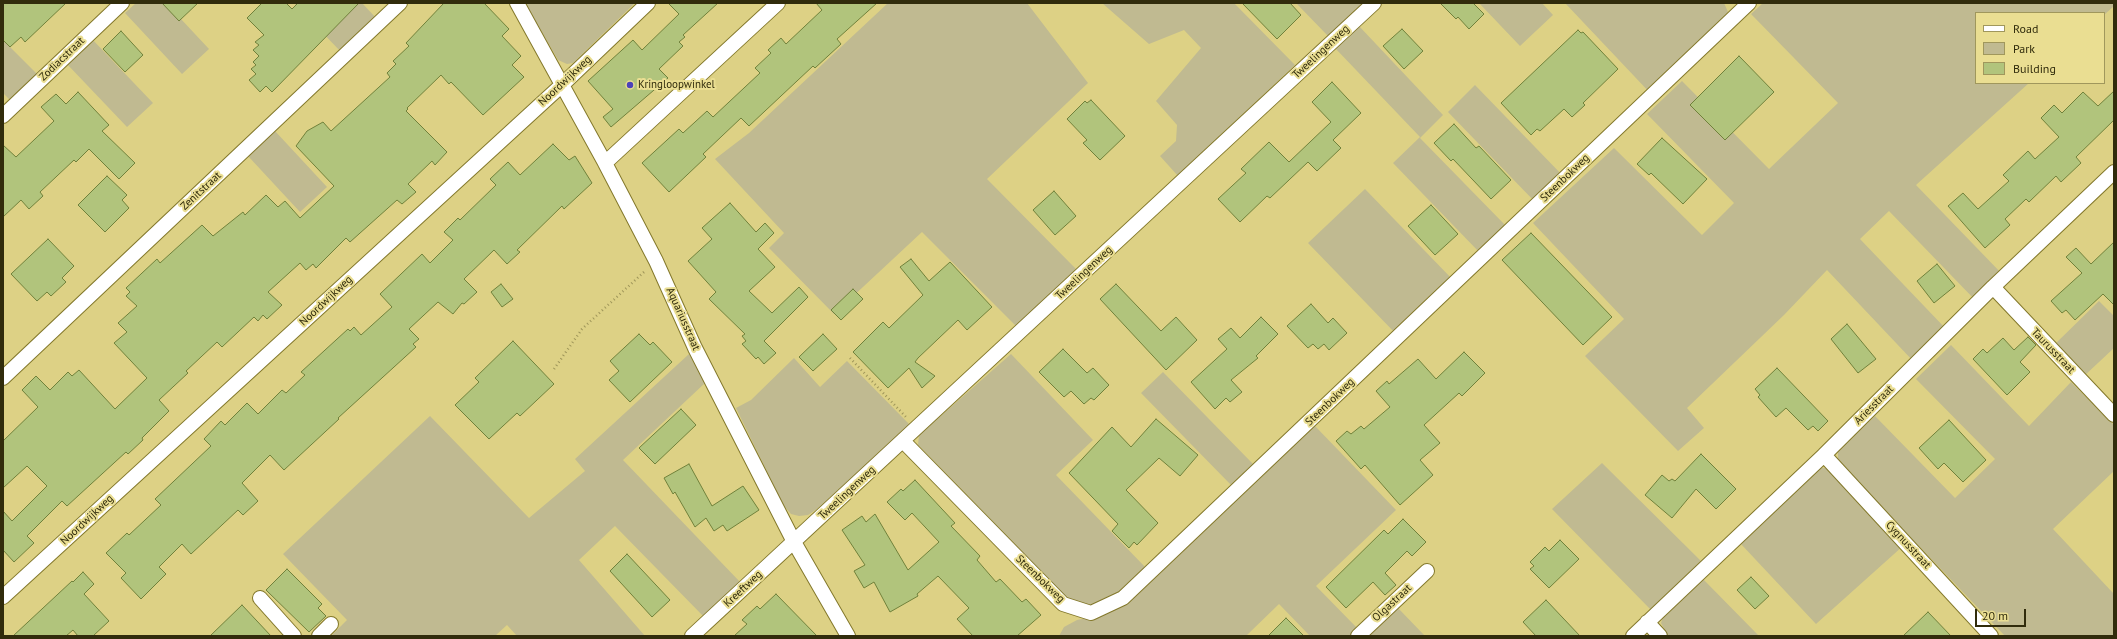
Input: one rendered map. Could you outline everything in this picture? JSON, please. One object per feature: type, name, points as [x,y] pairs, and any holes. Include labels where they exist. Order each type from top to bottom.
[{"type":"street","name":"Zodiacstraat","points":[[3,116],[122,3]]},
{"type":"street","name":"Zenitstraat","points":[[3,378],[400,3]]},
{"type":"street","name":"Aquariusstraat","points":[[517,3],[563,84],[656,261],[695,348],[794,542],[848,636]]},
{"type":"street","name":"Noordwijkweg","points":[[3,597],[563,84],[648,3]]},
{"type":"street","points":[[605,163],[778,3]]},
{"type":"street","name":"Tweelingenweg","points":[[794,542],[1374,3]]},
{"type":"street","name":"Steenbokweg","points":[[903,441],[1063,604],[1091,613],[1123,598],[1740,6]]},
{"type":"street","name":"Ariesstraat","points":[[1632,636],[1824,455],[1993,288],[2114,172]]},
{"type":"street","name":"Taurusstraat","points":[[1993,288],[2114,415]]},
{"type":"street","name":"Cygnusstraat","points":[[1824,455],[1991,636]]},
{"type":"street","name":"Kreeftweg","points":[[692,636],[794,542]]},
{"type":"street","name":"Olgastraat","points":[[1358,636],[1427,571]]},
{"type":"street","points":[[260,598],[294,636]]},
{"type":"street","points":[[1647,622],[1660,636]]},
{"type":"street","points":[[319,636],[331,624]]},
{"type":"path","points":[[554,369],[582,329],[656,261]]},
{"type":"path","points":[[850,358],[917,429]]},
{"type":"green space","points":[[136,3],[166,3],[209,49],[182,74],[125,13]]},
{"type":"green space","points":[[294,3],[362,3],[377,19],[342,53]]},
{"type":"green space","points":[[525,3],[635,3],[573,63],[567,64],[558,60]]},
{"type":"green space","points":[[888,3],[1027,3],[1088,83],[987,179],[1076,269],[1016,326],[922,232],[834,314],[769,248],[784,233],[715,159],[749,133]]},
{"type":"green space","points":[[1102,3],[1234,3],[1295,65],[1178,176],[1160,156],[1176,141],[1177,125],[1156,101],[1201,48],[1184,30],[1149,44]]},
{"type":"green space","points":[[1296,3],[1363,3],[1328,36]]},
{"type":"green space","points":[[1479,3],[1542,3],[1553,15],[1520,46]]},
{"type":"green space","points":[[1565,3],[1724,3],[1728,12],[1726,21],[1652,95]]},
{"type":"green space","points":[[1763,3],[2114,3],[2114,6],[2105,14],[2105,12],[1975,12],[1975,84],[2028,84],[1916,185],[2004,276],[1977,302],[1889,211],[1860,239],[1947,330],[1914,362],[1827,270],[1784,315],[1687,408],[1704,428],[1678,451],[1585,356],[1624,319],[1533,223],[1614,148],[1702,235],[1734,203],[1647,114],[1682,81],[1769,169],[1838,103],[1751,14]]},
{"type":"green space","points":[[1359,26],[1443,115],[1420,138],[1507,227],[1480,253],[1393,163],[1420,137],[1335,48]]},
{"type":"green space","points":[[91,38],[153,103],[127,127],[66,63]]},
{"type":"green space","points":[[3,40],[38,75],[11,101],[3,93]]},
{"type":"green space","points":[[1475,85],[1565,178],[1537,204],[1448,112]]},
{"type":"green space","points":[[275,131],[327,187],[300,212],[248,156]]},
{"type":"green space","points":[[1365,189],[1454,281],[1397,335],[1308,243]]},
{"type":"green space","points":[[2099,301],[2114,316],[2114,348],[2083,377],[2053,346]]},
{"type":"green space","points":[[1951,345],[2029,426],[2071,382],[2114,425],[2114,471],[2053,529],[2114,594],[2114,636],[2005,636],[1844,468],[1838,459],[1838,452],[1842,447],[1875,416],[1955,498],[1995,459],[1916,379]]},
{"type":"green space","points":[[689,354],[705,383],[623,460],[741,583],[704,617],[615,526],[579,560],[645,636],[517,636],[507,625],[495,636],[331,636],[347,620],[283,554],[430,416],[529,518],[585,471],[575,459]]},
{"type":"green space","points":[[1011,354],[1093,440],[1056,475],[1147,569],[1119,595],[1091,606],[1078,603],[1066,597],[918,445],[919,435]]},
{"type":"green space","points":[[794,358],[820,387],[847,361],[910,425],[817,509],[808,515],[799,516],[791,514],[783,505],[736,408],[751,400]]},
{"type":"green space","points":[[1163,372],[1253,464],[1231,485],[1141,393]]},
{"type":"green space","points":[[1315,426],[1396,510],[1316,586],[1359,630],[1353,636],[1310,636],[1279,604],[1246,636],[1059,636],[1064,627],[1077,620],[1097,616],[1234,500]]},
{"type":"green space","points":[[1602,463],[1702,562],[1651,610],[1552,509]]},
{"type":"green space","points":[[1820,468],[1826,468],[1903,546],[1816,624],[1740,543]]},
{"type":"green space","points":[[1702,578],[1759,636],[1668,636],[1661,623],[1663,617]]},
{"type":"green space","points":[[1398,608],[1425,636],[1366,636]]},
{"type":"building","points":[[3,3],[66,3],[25,42],[21,37],[10,47],[3,40]]},
{"type":"building","points":[[162,3],[198,3],[179,21]]},
{"type":"building","points":[[262,3],[286,3],[292,9],[298,3],[359,3],[272,92],[266,86],[260,92],[249,80],[256,74],[251,69],[256,65],[253,62],[259,56],[253,50],[259,45],[255,42],[264,35],[247,18]]},
{"type":"building","points":[[444,3],[484,3],[509,29],[502,36],[521,56],[512,65],[524,77],[483,115],[451,82],[449,84],[441,75],[407,108],[408,109],[406,111],[447,152],[435,165],[432,161],[408,184],[416,192],[402,204],[397,200],[350,242],[346,238],[316,268],[313,264],[306,270],[300,263],[268,292],[282,305],[267,319],[263,315],[258,321],[254,317],[222,347],[217,342],[186,371],[188,373],[159,400],[169,411],[142,438],[143,440],[128,454],[126,452],[67,506],[62,501],[27,536],[34,543],[14,562],[3,550],[3,511],[12,521],[47,486],[27,466],[3,488],[3,441],[38,407],[22,390],[36,376],[50,390],[68,372],[72,376],[79,370],[115,409],[147,378],[114,343],[127,332],[118,323],[137,306],[126,296],[130,292],[126,288],[157,259],[160,263],[202,225],[213,236],[243,212],[245,215],[266,195],[278,207],[285,201],[300,218],[334,186],[296,146],[307,131],[323,122],[331,131],[390,77],[387,73],[396,64],[393,61],[409,46],[406,43]]},
{"type":"building","points":[[668,3],[718,3],[683,35],[685,37],[679,42],[683,46],[659,69],[668,78],[611,127],[603,117],[613,109],[588,81],[633,40],[642,50],[679,14]]},
{"type":"building","points":[[816,3],[877,3],[837,39],[841,44],[815,68],[813,66],[749,126],[741,118],[703,154],[706,157],[669,192],[642,163],[679,129],[683,133],[707,111],[713,117],[760,73],[755,68],[771,53],[768,50],[781,38],[786,44],[822,10]]},
{"type":"building","points":[[1242,3],[1290,3],[1301,15],[1277,39]]},
{"type":"building","points":[[1440,3],[1473,3],[1484,14],[1469,29],[1458,17],[1456,19]]},
{"type":"building","points":[[1402,29],[1423,51],[1404,69],[1383,46]]},
{"type":"building","points":[[1578,30],[1581,33],[1583,32],[1618,69],[1583,103],[1585,105],[1572,117],[1564,109],[1540,131],[1537,129],[1531,135],[1501,103]]},
{"type":"building","points":[[121,31],[143,55],[125,72],[103,49]]},
{"type":"building","points":[[1739,56],[1774,92],[1725,140],[1690,105]]},
{"type":"building","points":[[1332,82],[1361,113],[1333,140],[1341,148],[1317,171],[1308,162],[1270,198],[1267,196],[1240,222],[1218,199],[1246,173],[1241,169],[1269,142],[1289,162],[1331,122],[1312,102]]},
{"type":"building","points":[[2114,91],[2114,120],[2076,157],[2081,163],[2061,182],[2056,176],[2029,202],[2026,199],[2005,219],[2010,225],[1985,248],[1948,206],[1963,193],[1978,209],[2009,181],[2003,175],[2028,151],[2035,159],[2059,137],[2041,118],[2054,105],[2062,113],[2083,92],[2098,106]]},
{"type":"building","points":[[78,92],[109,125],[102,131],[135,163],[119,179],[89,149],[76,162],[74,160],[40,192],[43,196],[29,209],[21,200],[3,217],[3,145],[16,157],[54,121],[41,107],[56,94],[66,104]]},
{"type":"building","points":[[1091,100],[1125,136],[1100,160],[1083,143],[1087,140],[1067,119],[1085,101],[1087,103]]},
{"type":"building","points":[[1454,124],[1476,148],[1479,146],[1511,180],[1491,199],[1453,159],[1451,161],[1434,143]]},
{"type":"building","points":[[1662,138],[1707,179],[1683,204],[1651,173],[1649,175],[1637,164]]},
{"type":"building","points":[[553,144],[569,160],[575,156],[592,183],[564,209],[562,206],[517,250],[520,252],[507,264],[494,250],[464,279],[477,292],[464,304],[462,303],[453,314],[438,302],[409,329],[419,339],[413,344],[416,347],[338,418],[339,419],[284,470],[270,455],[242,483],[258,501],[243,515],[238,510],[191,554],[182,544],[159,567],[166,574],[141,599],[121,578],[126,573],[106,553],[127,533],[129,535],[161,505],[155,499],[211,446],[204,439],[221,421],[225,425],[247,403],[258,414],[282,390],[286,393],[305,375],[301,372],[348,329],[350,331],[354,327],[361,335],[392,307],[380,294],[422,254],[430,263],[453,240],[444,232],[458,218],[460,220],[496,185],[490,179],[508,162],[520,175]]},
{"type":"building","points":[[107,176],[127,195],[122,200],[129,208],[105,232],[78,205]]},
{"type":"building","points":[[1054,191],[1076,216],[1055,235],[1033,210]]},
{"type":"building","points":[[730,203],[756,232],[765,223],[774,233],[758,249],[775,267],[749,291],[772,313],[799,287],[808,297],[764,341],[776,353],[764,364],[758,357],[756,359],[742,344],[746,341],[742,336],[745,334],[709,299],[716,292],[688,261],[712,239],[702,228]]},
{"type":"building","points":[[1431,205],[1458,234],[1435,255],[1408,226]]},
{"type":"building","points":[[1531,233],[1612,317],[1583,345],[1502,260]]},
{"type":"building","points":[[48,239],[74,266],[62,278],[66,282],[51,296],[47,292],[37,301],[11,274]]},
{"type":"building","points":[[2114,242],[2114,305],[2103,294],[2075,320],[2066,310],[2062,313],[2051,301],[2082,273],[2066,257],[2076,248],[2091,264]]},
{"type":"building","points":[[911,259],[929,281],[950,262],[992,307],[967,330],[958,320],[918,358],[915,362],[935,376],[922,388],[909,368],[888,388],[853,352],[883,322],[889,328],[923,295],[900,267]]},
{"type":"building","points":[[1937,264],[1955,286],[1934,303],[1917,281]]},
{"type":"building","points":[[501,284],[513,299],[502,307],[491,292]]},
{"type":"building","points":[[1116,284],[1161,331],[1176,317],[1197,340],[1166,370],[1100,299]]},
{"type":"building","points":[[853,289],[863,299],[841,320],[831,310]]},
{"type":"building","points":[[1311,304],[1328,323],[1333,318],[1347,333],[1329,350],[1324,344],[1318,349],[1313,344],[1308,348],[1287,326]]},
{"type":"building","points":[[1261,317],[1278,334],[1256,356],[1258,358],[1231,380],[1242,392],[1230,402],[1226,398],[1215,409],[1191,382],[1227,349],[1218,339],[1231,328],[1240,338]]},
{"type":"building","points":[[1847,324],[1876,359],[1858,373],[1831,339]]},
{"type":"building","points":[[639,334],[650,345],[653,342],[672,362],[630,402],[609,380],[619,371],[610,361]]},
{"type":"building","points":[[823,334],[837,349],[813,371],[799,357]]},
{"type":"building","points":[[2028,337],[2036,345],[2020,362],[2030,372],[2007,395],[1973,359],[1983,349],[1987,353],[2003,338],[2014,350]]},
{"type":"building","points":[[513,341],[554,384],[520,416],[517,413],[489,439],[455,405],[479,382],[475,378]]},
{"type":"building","points":[[1063,349],[1087,373],[1093,368],[1109,385],[1094,400],[1091,398],[1084,404],[1071,391],[1064,397],[1039,372]]},
{"type":"building","points":[[1464,352],[1485,373],[1462,396],[1459,393],[1424,425],[1440,443],[1420,460],[1433,475],[1400,505],[1365,465],[1361,469],[1336,441],[1347,431],[1351,434],[1361,426],[1364,429],[1390,407],[1376,391],[1387,381],[1389,384],[1418,359],[1436,379]]},
{"type":"building","points":[[1777,368],[1828,421],[1818,431],[1813,426],[1808,430],[1786,408],[1776,417],[1758,397],[1760,395],[1755,389]]},
{"type":"building","points":[[681,409],[696,425],[655,464],[639,448]]},
{"type":"building","points":[[1156,419],[1198,455],[1180,476],[1159,458],[1126,490],[1158,523],[1137,545],[1134,542],[1129,548],[1112,531],[1118,524],[1069,473],[1112,427],[1131,447]]},
{"type":"building","points":[[1949,420],[1986,460],[1963,482],[1944,463],[1938,469],[1919,448]]},
{"type":"building","points":[[1701,454],[1736,489],[1716,509],[1696,489],[1672,518],[1645,495],[1662,475],[1669,481],[1672,479],[1675,481]]},
{"type":"building","points":[[689,464],[712,506],[743,486],[759,510],[727,531],[723,525],[714,531],[706,518],[695,527],[675,492],[673,494],[664,478]]},
{"type":"building","points":[[915,480],[955,523],[951,526],[980,556],[977,560],[996,582],[1000,579],[1022,602],[1026,599],[1041,615],[1017,636],[973,636],[957,619],[969,608],[938,576],[917,594],[918,596],[890,612],[874,582],[864,588],[854,571],[865,565],[842,530],[862,516],[866,522],[875,514],[908,570],[939,542],[912,513],[905,520],[887,502],[901,489],[903,491]]},
{"type":"building","points":[[1403,519],[1426,542],[1412,556],[1407,551],[1385,573],[1396,585],[1385,595],[1373,582],[1346,608],[1326,587],[1384,530],[1388,534]]},
{"type":"building","points":[[1560,540],[1579,559],[1549,588],[1530,569],[1534,566],[1530,562],[1545,547],[1549,551]]},
{"type":"building","points":[[627,554],[670,600],[652,617],[610,571]]},
{"type":"building","points":[[287,569],[322,604],[318,608],[326,616],[309,632],[266,590]]},
{"type":"building","points":[[83,572],[94,584],[84,594],[109,621],[93,636],[78,636],[73,630],[66,636],[13,636],[72,581],[73,582]]},
{"type":"building","points":[[1751,577],[1769,596],[1755,609],[1737,590]]},
{"type":"building","points":[[776,594],[817,636],[734,636],[747,624],[742,620],[757,606],[760,609]]},
{"type":"building","points":[[1546,600],[1580,636],[1536,636],[1523,622]]},
{"type":"building","points":[[242,605],[271,636],[210,636]]},
{"type":"building","points":[[1928,612],[1951,636],[1903,636]]},
{"type":"building","points":[[1286,618],[1304,636],[1268,636]]},
{"type":"place","name":"Kringloopwinkel","points":[[630,85]]}]
